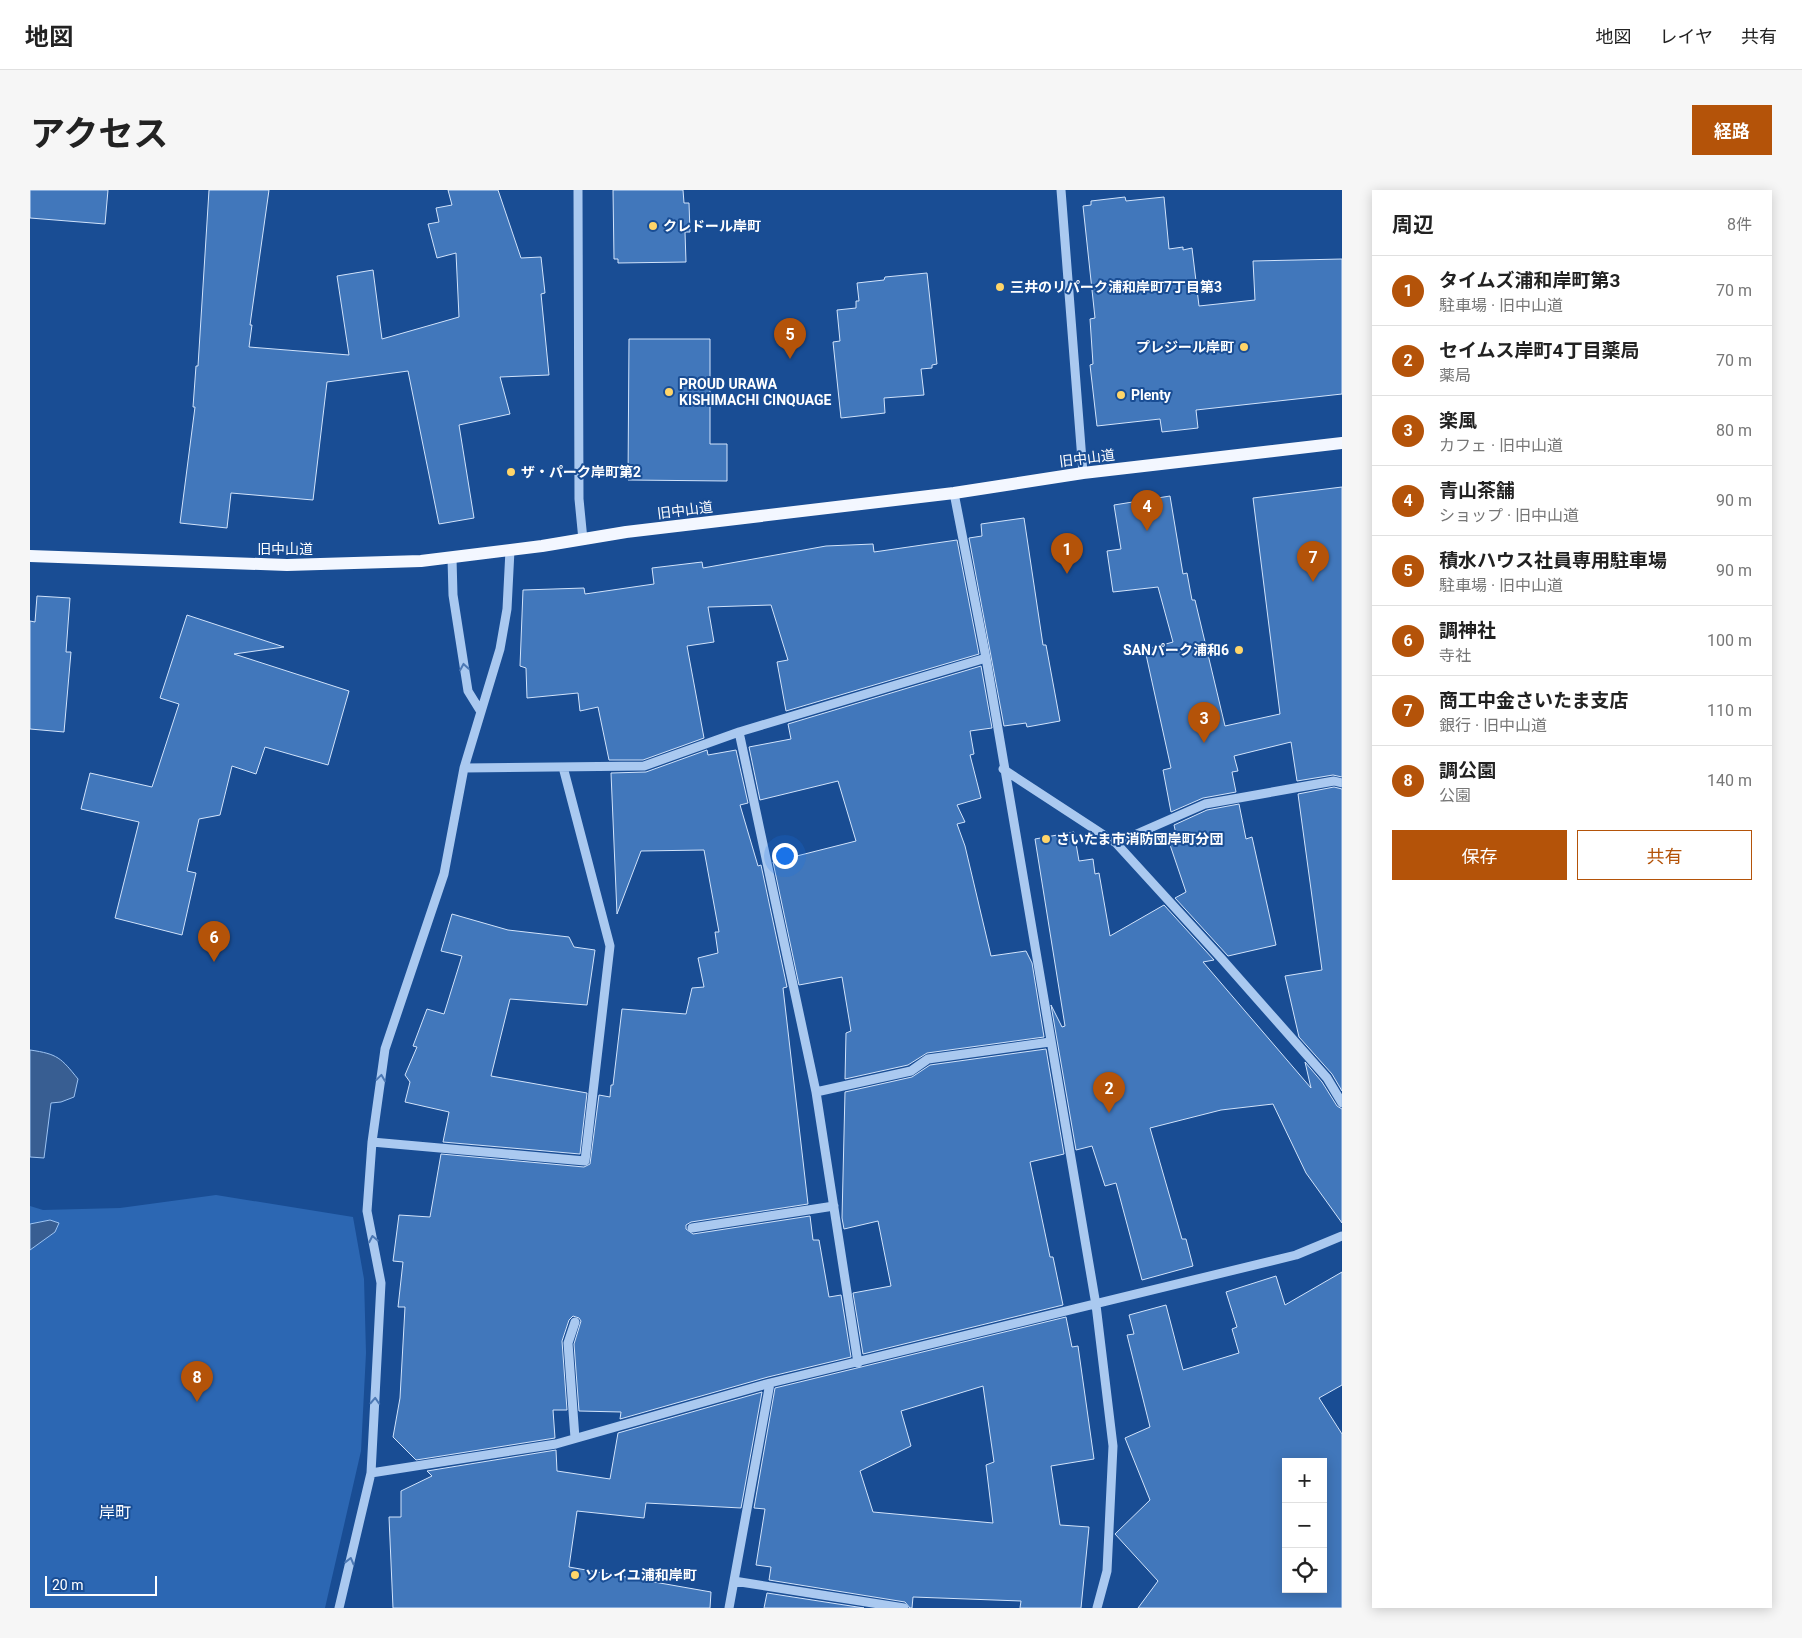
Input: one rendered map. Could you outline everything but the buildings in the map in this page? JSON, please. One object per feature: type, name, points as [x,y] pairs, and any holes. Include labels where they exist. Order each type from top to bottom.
[{"type":"main road","name":"旧中山道","points":[[30,556],[286,565],[452,558],[636,531],[954,493],[1083,473],[1342,443]]},
{"type":"street","points":[[578,190],[579,499],[583,540]]},
{"type":"street","points":[[1061,190],[1083,473]]},
{"type":"street","points":[[954,493],[986,658],[1003,770],[1096,1306],[1113,1446],[1107,1571],[1097,1608]]},
{"type":"street","points":[[339,1608],[371,1473],[381,1283],[367,1211],[372,1142],[385,1049],[444,874],[464,768],[500,649],[507,609],[510,550]]},
{"type":"street","points":[[452,558],[453,595],[468,691],[481,712]]},
{"type":"street","points":[[464,768],[644,766],[738,732],[986,658]]},
{"type":"street","points":[[738,732],[816,1092],[858,1363]]},
{"type":"street","points":[[372,1142],[585,1161],[610,946],[563,767]]},
{"type":"street","points":[[1003,770],[1116,844],[1320,1071],[1342,1103]]},
{"type":"street","points":[[1116,844],[1205,804],[1334,781],[1342,783]]},
{"type":"street","points":[[816,1092],[911,1071],[928,1059],[1050,1042]]},
{"type":"street","points":[[692,1228],[834,1206]]},
{"type":"street","points":[[371,1473],[556,1444],[770,1383],[1096,1306],[1296,1255],[1342,1236]]},
{"type":"street","points":[[575,1322],[568,1343],[575,1438]]},
{"type":"street","points":[[729,1608],[770,1383]]},
{"type":"street","points":[[734,1581],[904,1608]]},
{"type":"shaded area","points":[[30,1050],[47,1053],[58,1058],[78,1079],[74,1097],[61,1102],[51,1103],[44,1158],[30,1157]]},
{"type":"shaded area","points":[[216,1195],[353,1217],[364,1279],[366,1353],[361,1451],[325,1608],[30,1608],[30,1206],[43,1210],[120,1208]]},
{"type":"shaded area","points":[[50,1220],[59,1223],[55,1232],[30,1250],[30,1224]]},
{"type":"place","name":"クレドール岸町","points":[[653,226]]},
{"type":"place","name":"三井のリパーク浦和岸町7丁目第3","points":[[1000,287]]},
{"type":"place","name":"プレジール岸町","points":[[1244,347]]},
{"type":"place","name":"積水ハウス社員専用駐車場","points":[[790,359]]},
{"type":"place","name":"PROUD URAWA KISHIMACHI CINQUAGE","points":[[669,392]]},
{"type":"place","name":"Plenty","points":[[1121,395]]},
{"type":"place","name":"ザ・パーク岸町第2","points":[[511,472]]},
{"type":"place","name":"青山茶舗","points":[[1147,531]]},
{"type":"place","name":"タイムズ浦和岸町第3","points":[[1067,574]]},
{"type":"place","name":"商工中金さいたま支店","points":[[1313,582]]},
{"type":"place","name":"SANパーク浦和6","points":[[1239,650]]},
{"type":"place","name":"楽風","points":[[1204,743]]},
{"type":"place","name":"さいたま市消防団岸町分団","points":[[1046,839]]},
{"type":"place","name":"調神社","points":[[214,962]]},
{"type":"place","name":"セイムス岸町4丁目薬局","points":[[1109,1113]]},
{"type":"place","name":"調公園","points":[[197,1402]]},
{"type":"place","name":"ソレイユ浦和岸町","points":[[575,1575]]},
{"type":"district","name":"岸町","points":[[115,1512]]}]
